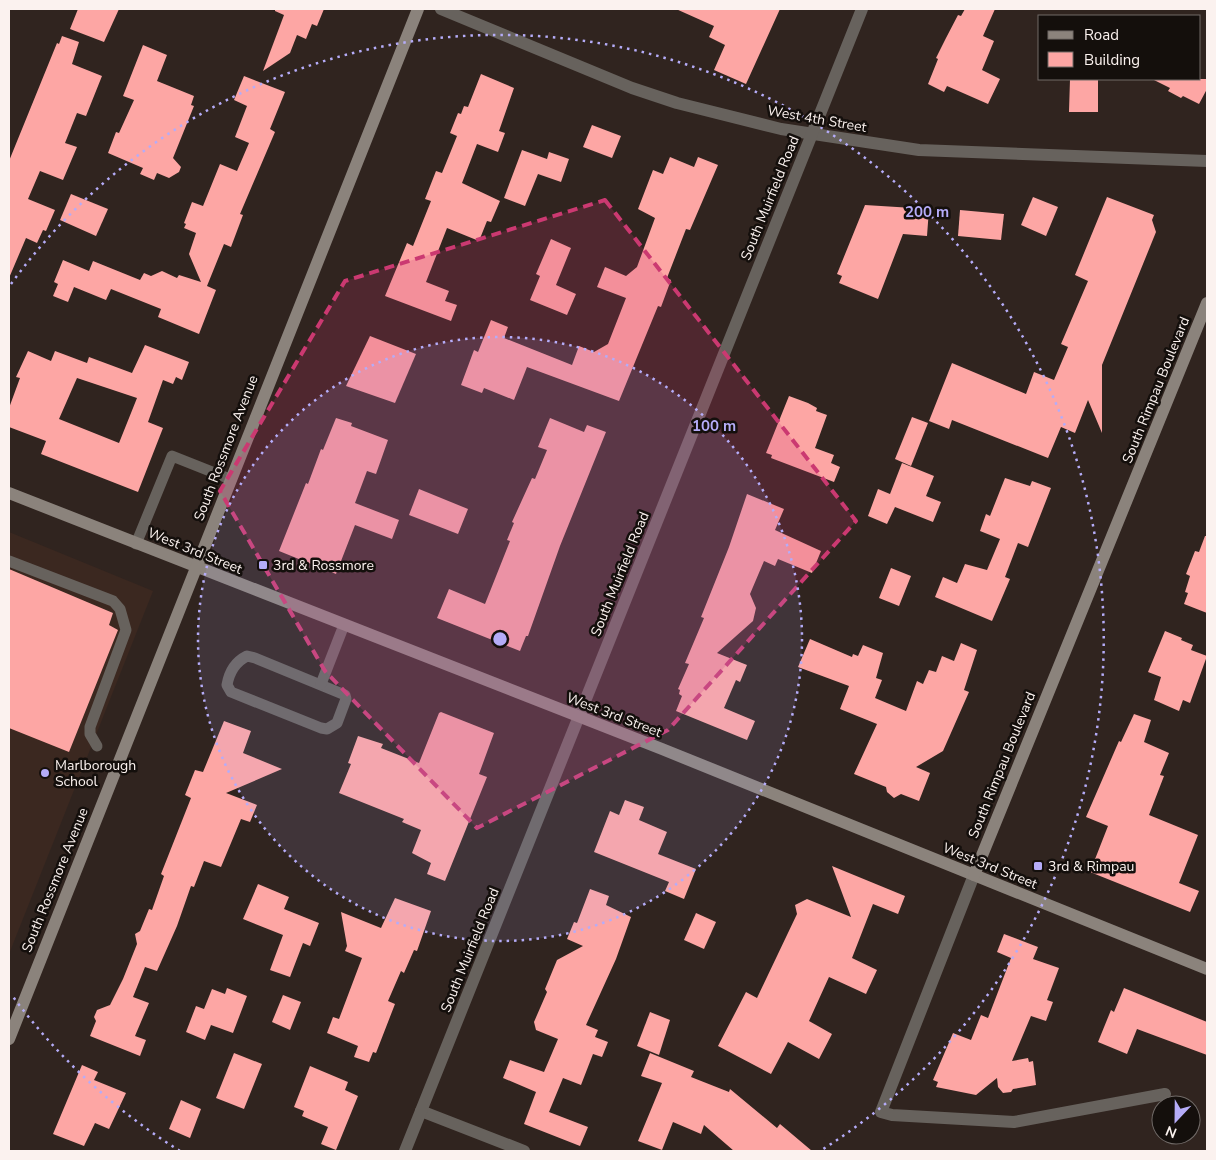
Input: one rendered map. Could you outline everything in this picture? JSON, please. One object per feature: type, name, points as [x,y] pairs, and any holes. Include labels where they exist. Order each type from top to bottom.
[{"type":"main road","name":"South Rossmore Avenue","points":[[9,1038],[418,9]]},
{"type":"main road","name":"South Rimpau Boulevard","points":[[974,876],[1207,303]]},
{"type":"main road","name":"West 3rd Street","points":[[9,493],[579,717],[1207,969]]},
{"type":"street","name":"West 4th Street","points":[[441,9],[641,91],[726,116],[811,135],[919,150],[1207,161]]},
{"type":"street","name":"South Muirfield Road","points":[[405,1151],[862,9]]},
{"type":"street","name":"South Rimpau Boulevard","points":[[974,876],[881,1112],[892,1115],[1014,1122],[1165,1094]]},
{"type":"street","points":[[421,1111],[524,1151]]},
{"type":"lane","points":[[136,544],[172,456],[230,479]]},
{"type":"lane","points":[[9,561],[113,601],[120,609],[126,630],[90,727],[90,734],[97,746]]},
{"type":"lane","points":[[321,684],[344,625]]},
{"type":"lane","points":[[246,656],[321,684],[345,695],[346,699],[337,723],[327,729],[239,696],[231,692],[227,685],[236,664],[246,656]]},
{"type":"highlighted area","points":[[605,200],[856,521],[668,730],[477,828],[325,671],[220,491],[345,281]]},
{"type":"shaded area","name":"Marlborough School","points":[[9,532],[153,591],[9,954]]},
{"type":"building","points":[[78,9],[119,9],[104,42],[70,29]]},
{"type":"building","points":[[275,9],[324,9],[317,26],[312,24],[306,39],[297,35],[290,53],[263,71],[284,15],[275,11]]},
{"type":"building","points":[[676,9],[780,9],[746,84],[714,70],[725,45],[709,37],[714,26]]},
{"type":"building","points":[[965,9],[995,9],[983,36],[994,41],[982,70],[1000,79],[988,104],[947,86],[944,92],[928,84],[938,59],[936,58],[958,15],[961,16]]},
{"type":"building","points":[[62,36],[79,42],[72,64],[102,76],[86,116],[77,113],[65,143],[77,147],[63,180],[40,171],[28,199],[55,210],[46,231],[43,230],[37,243],[26,238],[9,278],[9,161],[57,43],[59,44]]},
{"type":"building","points":[[143,45],[167,55],[157,81],[194,96],[191,105],[194,106],[173,158],[181,167],[179,172],[169,178],[157,173],[154,180],[140,174],[143,168],[108,153],[116,132],[119,133],[134,100],[123,96]]},
{"type":"building","points":[[481,74],[514,88],[499,131],[505,133],[498,152],[477,144],[462,183],[500,201],[491,222],[487,221],[479,241],[447,228],[426,282],[449,291],[445,301],[457,305],[451,321],[385,296],[407,243],[413,246],[431,201],[425,199],[436,171],[442,173],[457,136],[450,133],[458,113],[461,114],[464,106],[468,107]]},
{"type":"building","points":[[244,76],[285,92],[270,129],[275,132],[240,214],[243,215],[231,247],[224,244],[207,286],[216,290],[199,334],[158,317],[161,309],[111,289],[106,300],[74,287],[68,302],[53,296],[58,284],[54,282],[63,260],[89,271],[93,261],[140,280],[144,273],[151,276],[162,271],[177,278],[179,275],[201,282],[189,254],[196,233],[184,228],[186,224],[184,223],[192,202],[203,206],[220,164],[237,171],[249,143],[235,137],[247,106],[234,100]]},
{"type":"building","points":[[1207,79],[1207,89],[1199,104],[1168,91],[1170,88],[1154,80]]},
{"type":"building","points":[[1070,80],[1098,80],[1098,112],[1069,112]]},
{"type":"building","points":[[592,125],[621,136],[612,158],[583,147]]},
{"type":"building","points":[[522,150],[547,159],[549,152],[569,159],[561,182],[538,174],[525,206],[504,198]]},
{"type":"building","points":[[670,157],[694,167],[698,157],[718,165],[690,230],[686,229],[667,278],[671,280],[661,307],[658,306],[619,401],[527,367],[514,400],[484,388],[482,393],[461,385],[474,350],[478,352],[491,320],[508,327],[504,338],[572,365],[579,346],[594,352],[608,344],[626,298],[597,287],[605,267],[626,276],[637,267],[655,218],[638,209],[653,170],[663,174]]},
{"type":"building","points":[[71,194],[108,209],[96,236],[60,220]]},
{"type":"building","points":[[1033,197],[1058,207],[1046,236],[1021,225]]},
{"type":"building","points":[[1107,197],[1154,215],[1152,220],[1156,232],[1102,365],[1102,433],[1088,400],[1075,433],[1061,427],[1048,458],[952,420],[949,429],[929,421],[952,363],[1026,394],[1034,372],[1054,380],[1068,347],[1061,344],[1088,281],[1075,275]]},
{"type":"building","points":[[865,205],[929,209],[927,236],[903,234],[878,299],[839,283],[842,276],[837,274]]},
{"type":"building","points":[[960,210],[1004,214],[1001,240],[958,236]]},
{"type":"building","points":[[551,239],[571,248],[556,285],[576,294],[567,315],[530,300],[540,276],[536,274]]},
{"type":"building","points":[[370,336],[416,354],[395,403],[346,386]]},
{"type":"building","points":[[145,345],[189,362],[182,380],[176,377],[173,384],[163,380],[148,422],[163,428],[138,492],[41,454],[46,441],[9,427],[9,408],[20,378],[16,377],[28,351],[51,361],[55,351],[87,363],[89,357],[132,373]],"holes":[[[77,378],[137,398],[119,443],[59,419]]]},
{"type":"building","points":[[789,396],[808,403],[817,408],[816,411],[827,415],[815,448],[834,455],[831,463],[840,467],[834,482],[771,458],[772,455],[766,453]]},
{"type":"building","points":[[912,417],[928,423],[911,466],[895,459]]},
{"type":"building","points":[[336,418],[352,423],[351,426],[388,440],[376,474],[367,471],[355,503],[399,520],[392,539],[355,525],[336,574],[279,551],[306,483],[308,484],[321,449],[323,450]]},
{"type":"building","points":[[550,418],[584,432],[587,425],[606,432],[560,546],[528,636],[526,636],[520,651],[437,618],[449,589],[485,604],[510,541],[507,540],[514,523],[512,522],[532,478],[535,479],[547,450],[538,447]]},
{"type":"building","points":[[902,463],[934,476],[926,496],[941,502],[933,522],[895,507],[887,524],[868,516],[878,489],[890,494]]},
{"type":"building","points":[[1005,478],[1030,486],[1032,481],[1051,488],[1028,547],[1018,543],[1005,577],[1010,579],[992,621],[935,597],[943,577],[957,583],[965,564],[987,570],[1000,539],[980,531],[986,514],[990,516]]},
{"type":"building","points":[[419,489],[468,509],[458,534],[409,515]]},
{"type":"building","points":[[747,494],[784,509],[775,530],[821,551],[812,573],[778,559],[775,566],[764,561],[750,594],[756,608],[753,621],[717,653],[747,665],[740,682],[736,680],[724,708],[755,721],[747,740],[676,711],[682,696],[679,694],[680,690],[678,689],[689,664],[685,663],[704,618],[701,617],[729,547]]},
{"type":"building","points":[[1205,536],[1207,536],[1207,613],[1184,604],[1188,593],[1185,592],[1190,576],[1186,574],[1195,551],[1199,552]]},
{"type":"building","points":[[891,568],[911,576],[899,606],[879,598]]},
{"type":"building","points":[[9,569],[113,613],[109,625],[118,630],[69,752],[9,728]]},
{"type":"building","points":[[1165,631],[1193,645],[1191,650],[1207,656],[1190,703],[1183,700],[1179,711],[1154,700],[1161,677],[1148,672]]},
{"type":"building","points":[[810,639],[852,657],[853,654],[858,656],[863,645],[883,653],[876,678],[882,680],[875,698],[906,711],[917,681],[923,684],[929,670],[936,672],[942,656],[954,661],[961,643],[977,650],[964,690],[969,692],[943,751],[916,767],[930,773],[919,801],[901,794],[894,798],[887,792],[886,787],[854,774],[877,724],[840,709],[849,686],[798,667]]},
{"type":"building","points":[[441,712],[494,733],[479,774],[487,777],[445,881],[427,874],[431,863],[412,853],[421,830],[402,822],[404,819],[339,793],[351,764],[348,763],[358,736],[383,744],[381,748],[419,763]]},
{"type":"building","points":[[1134,714],[1151,720],[1144,742],[1169,753],[1160,775],[1164,776],[1149,815],[1198,835],[1179,883],[1199,891],[1190,912],[1090,872],[1108,826],[1086,817],[1119,741],[1121,742]]},
{"type":"building","points":[[224,721],[251,731],[243,753],[282,769],[226,793],[257,805],[250,822],[241,819],[221,867],[204,861],[194,887],[191,886],[177,926],[157,971],[145,967],[133,997],[149,1003],[135,1036],[146,1040],[140,1056],[90,1036],[96,1021],[94,1017],[97,1010],[110,1005],[123,979],[137,944],[135,934],[140,931],[149,909],[152,910],[164,876],[161,874],[191,798],[185,795],[195,770],[203,772]]},
{"type":"building","points":[[625,800],[644,807],[639,820],[667,832],[658,854],[696,869],[684,899],[665,891],[669,882],[594,852],[610,811],[619,815]]},
{"type":"building","points":[[832,866],[905,896],[898,914],[873,904],[852,958],[877,970],[866,994],[829,977],[809,1021],[832,1034],[819,1059],[788,1042],[771,1074],[718,1046],[746,992],[757,998],[797,914],[795,905],[807,899],[851,917]]},
{"type":"building","points":[[258,884],[289,897],[284,909],[319,923],[310,946],[303,943],[290,977],[270,970],[283,935],[243,919]]},
{"type":"building","points":[[590,889],[609,896],[606,905],[631,917],[616,959],[586,1025],[598,1030],[595,1037],[608,1042],[602,1057],[593,1054],[581,1085],[563,1078],[549,1112],[588,1127],[580,1146],[524,1124],[536,1092],[503,1078],[510,1060],[544,1072],[558,1039],[536,1030],[534,1022],[547,992],[545,989],[557,960],[583,946],[567,939],[574,922],[577,923]]},
{"type":"building","points":[[395,898],[431,911],[417,951],[414,950],[404,973],[401,971],[388,1001],[395,1004],[376,1053],[373,1052],[369,1062],[354,1057],[358,1046],[327,1033],[333,1017],[339,1019],[362,958],[345,951],[347,946],[341,912],[381,928]]},
{"type":"building","points":[[696,913],[716,922],[704,949],[684,940]]},
{"type":"building","points":[[1004,934],[1038,947],[1033,959],[1059,968],[1047,1000],[1053,1002],[1046,1021],[1031,1016],[1012,1061],[1028,1058],[1029,1062],[1033,1061],[1036,1085],[1013,1089],[1011,1092],[1003,1093],[998,1087],[997,1078],[976,1095],[936,1087],[938,1082],[933,1080],[953,1033],[971,1040],[981,1015],[988,1018],[1011,958],[997,952]]},
{"type":"building","points":[[227,988],[247,996],[233,1033],[211,1025],[205,1040],[186,1032],[196,1006],[204,1009],[212,989],[225,994]]},
{"type":"building","points":[[1124,988],[1207,1022],[1207,1055],[1137,1029],[1127,1054],[1098,1042],[1111,1010],[1114,1012]]},
{"type":"building","points":[[283,995],[301,1002],[290,1030],[272,1022]]},
{"type":"building","points":[[650,1012],[670,1020],[659,1055],[637,1046]]},
{"type":"building","points":[[234,1053],[262,1064],[244,1109],[216,1098]]},
{"type":"building","points":[[650,1053],[694,1071],[691,1077],[729,1092],[730,1089],[777,1128],[780,1124],[812,1151],[734,1151],[704,1125],[701,1134],[673,1122],[662,1150],[638,1141],[662,1083],[641,1076]]},
{"type":"building","points":[[82,1065],[98,1072],[94,1080],[126,1093],[109,1129],[95,1123],[84,1146],[53,1134]]},
{"type":"building","points":[[310,1066],[348,1082],[345,1090],[358,1096],[336,1150],[321,1144],[328,1127],[302,1116],[304,1111],[294,1107]]},
{"type":"building","points":[[181,1100],[201,1109],[190,1138],[169,1129]]},
{"type":"place","name":"3rd & Rossmore","points":[[263,565]]},
{"type":"place","name":"Marlborough School","points":[[45,773]]},
{"type":"place","name":"3rd & Rimpau","points":[[1038,866]]}]
